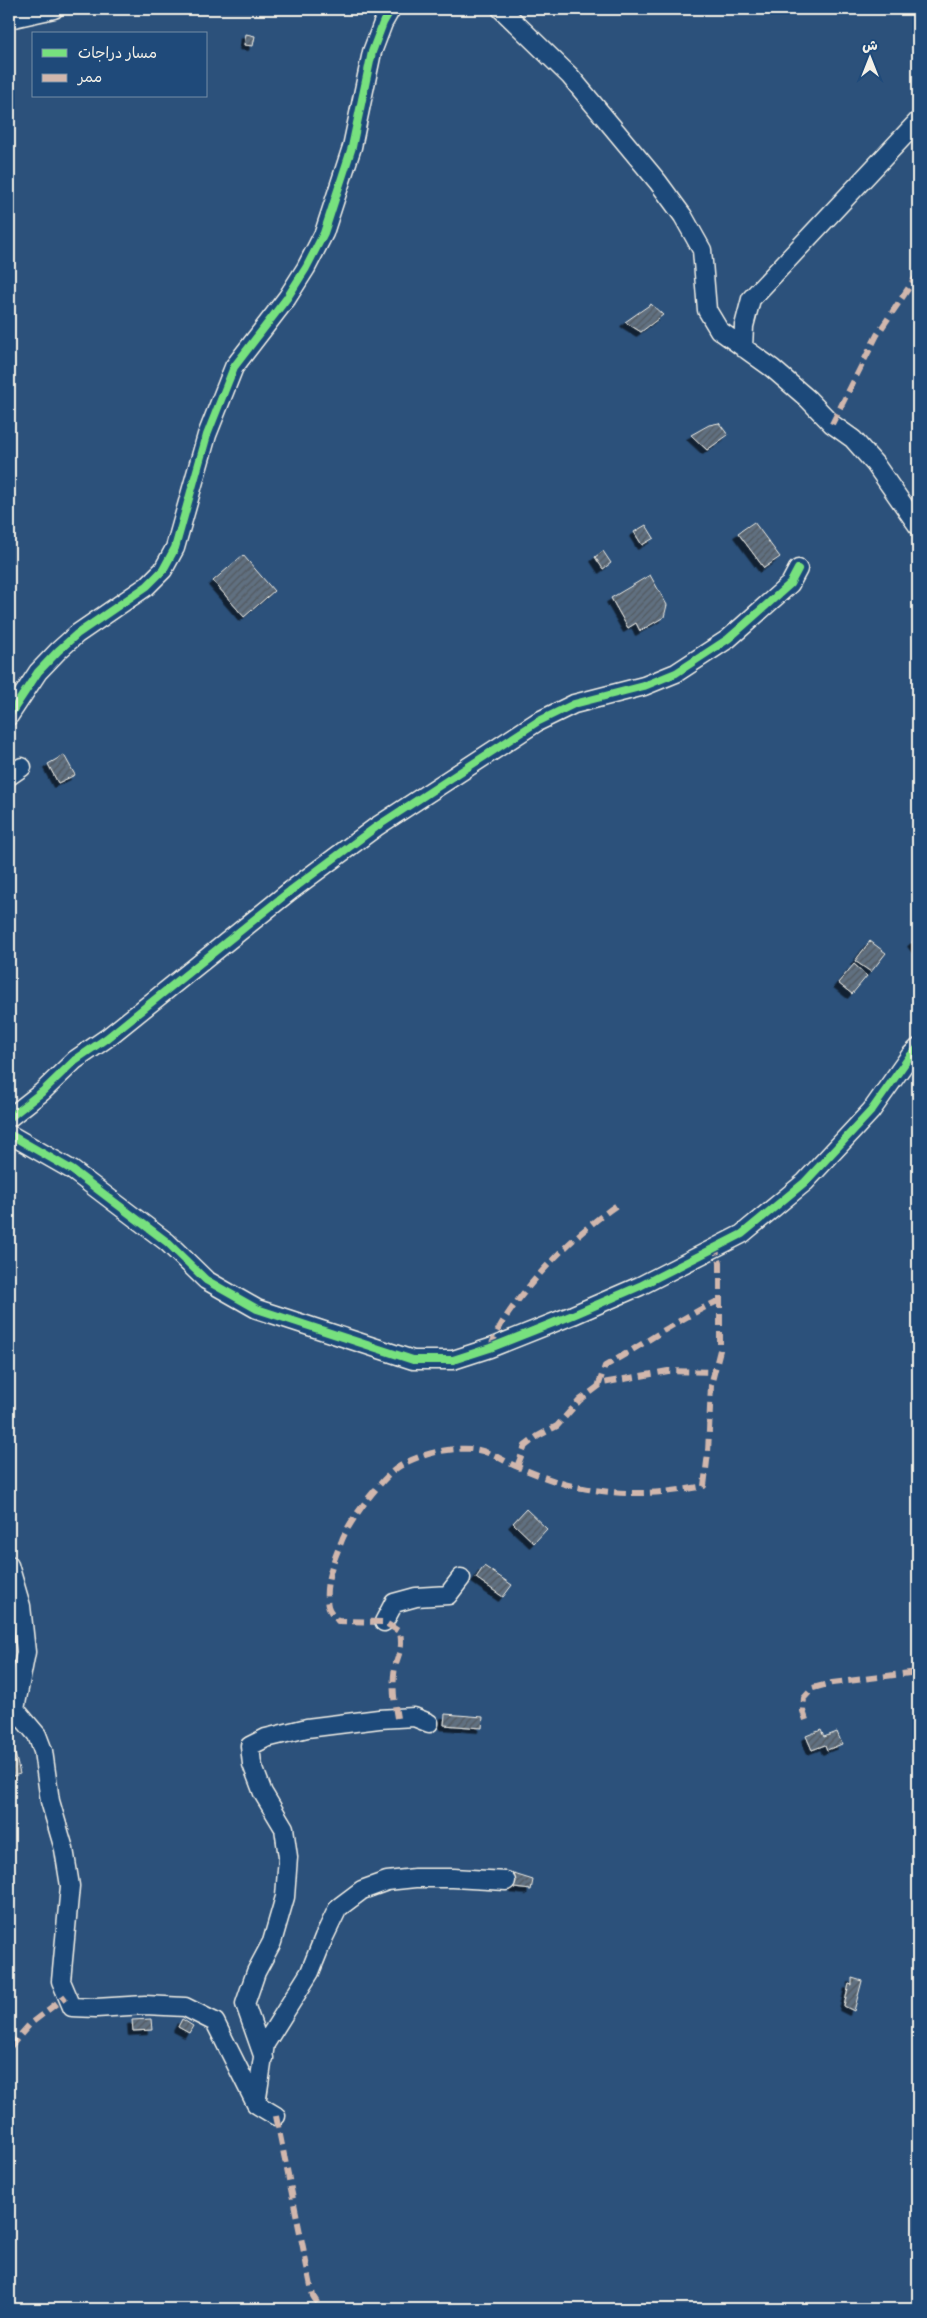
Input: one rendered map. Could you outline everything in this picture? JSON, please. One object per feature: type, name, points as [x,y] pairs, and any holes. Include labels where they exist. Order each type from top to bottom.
[{"type":"street","points":[[9,19],[54,9]]},
{"type":"street","points":[[9,716],[38,672],[58,651],[77,634],[147,586],[163,570],[175,548],[207,434],[234,367],[287,298],[306,268],[324,233],[352,147],[372,52],[383,24],[392,9]]},
{"type":"street","points":[[500,9],[570,76],[678,209],[702,250],[706,310],[718,330],[772,368],[808,399],[832,424],[853,439],[876,464],[918,526]]},
{"type":"street","points":[[743,348],[744,326],[751,299],[918,120]]},
{"type":"street","points":[[9,1118],[42,1092],[74,1060],[107,1038],[290,892],[376,827],[482,757],[544,719],[574,704],[644,686],[676,673],[728,639],[780,594],[790,584],[798,569]]},
{"type":"street","points":[[9,1134],[72,1170],[167,1242],[206,1280],[257,1308],[359,1344],[413,1360],[452,1360],[490,1348],[640,1286],[742,1234],[805,1182],[871,1111],[910,1056],[918,1048]]},
{"type":"street","points":[[9,1565],[21,1606],[26,1652],[12,1714],[37,1735],[40,1743],[50,1801],[64,1849],[70,1886],[61,1981],[66,1996],[72,2006],[96,2008],[145,2005],[185,2007],[215,2022],[256,2104],[276,2116]]},
{"type":"street","points":[[384,1622],[394,1603],[416,1597],[448,1595],[461,1578]]},
{"type":"street","points":[[264,2058],[245,2004],[256,1972],[272,1942],[285,1898],[288,1857],[284,1828],[263,1793],[252,1764],[250,1746],[266,1738],[307,1728],[379,1719],[414,1717],[429,1723]]},
{"type":"street","points":[[256,2104],[265,2044],[310,1972],[338,1908],[362,1890],[387,1881],[415,1878],[506,1881]]},
{"type":"building","points":[[246,34],[255,36],[253,46],[244,45]]},
{"type":"building","points":[[651,304],[663,315],[641,332],[625,322]]},
{"type":"building","points":[[719,423],[728,435],[707,450],[691,435],[709,425]]},
{"type":"building","points":[[754,522],[780,557],[764,568],[738,533]]},
{"type":"building","points":[[646,525],[654,538],[642,545],[634,532]]},
{"type":"building","points":[[603,551],[611,563],[603,569],[595,557]]},
{"type":"building","points":[[243,555],[274,591],[244,617],[213,581]]},
{"type":"building","points":[[650,575],[667,605],[664,617],[640,631],[636,623],[628,628],[611,598]]},
{"type":"building","points":[[64,755],[75,775],[58,783],[48,764]]},
{"type":"building","points":[[918,937],[918,950],[912,942]]},
{"type":"building","points":[[870,941],[886,953],[871,972],[855,961]]},
{"type":"building","points":[[854,964],[867,976],[852,994],[838,983]]},
{"type":"building","points":[[526,1509],[547,1529],[534,1543],[513,1523]]},
{"type":"building","points":[[484,1566],[512,1585],[503,1597],[476,1578]]},
{"type":"building","points":[[445,1714],[483,1717],[482,1728],[444,1725]]},
{"type":"building","points":[[821,1730],[824,1737],[837,1732],[842,1744],[827,1750],[825,1745],[812,1750],[806,1736]]},
{"type":"building","points":[[12,1741],[20,1774],[9,1777],[9,1742]]},
{"type":"building","points":[[514,1874],[533,1880],[531,1890],[514,1888]]},
{"type":"building","points":[[852,1978],[862,1981],[854,2011],[844,2006],[849,1984],[852,1985]]},
{"type":"building","points":[[151,2019],[152,2030],[133,2031],[132,2020]]},
{"type":"building","points":[[182,2019],[193,2026],[189,2033],[178,2027]]},
{"type":"marked path","points":[[832,424],[877,335],[918,274]]},
{"type":"marked path","points":[[490,1348],[499,1328],[517,1301],[543,1270],[573,1240],[620,1203]]},
{"type":"marked path","points":[[397,1718],[394,1680],[395,1667],[401,1647],[400,1632],[384,1622],[338,1621],[328,1606],[327,1589],[333,1564],[342,1540],[359,1511],[385,1479],[400,1466],[425,1455],[455,1449],[479,1450],[550,1479],[575,1487],[598,1491],[644,1493],[704,1486],[708,1453],[711,1385],[720,1350],[720,1262],[715,1248]]},
{"type":"marked path","points":[[598,1387],[605,1366],[676,1323],[720,1300]]},
{"type":"marked path","points":[[517,1467],[525,1446],[538,1436],[557,1426],[580,1400],[603,1383],[668,1371],[714,1372]]},
{"type":"marked path","points":[[806,1720],[803,1711],[804,1698],[813,1688],[832,1683],[918,1672]]},
{"type":"marked path","points":[[9,2048],[30,2024],[66,1996]]},
{"type":"marked path","points":[[276,2116],[313,2296],[321,2309]]},
{"type":"cycle path","points":[[9,716],[38,672],[58,651],[77,634],[147,586],[163,570],[175,548],[207,435],[234,367],[287,298],[306,268],[324,233],[352,147],[372,52],[383,23],[391,9]]},
{"type":"cycle path","points":[[9,1118],[42,1092],[75,1060],[107,1038],[290,891],[376,827],[537,722],[574,704],[644,686],[676,673],[728,639],[790,584],[798,569]]},
{"type":"cycle path","points":[[9,1134],[72,1170],[167,1242],[206,1280],[257,1309],[413,1360],[453,1360],[490,1348],[640,1286],[742,1234],[805,1182],[871,1111],[910,1056],[918,1048]]}]
